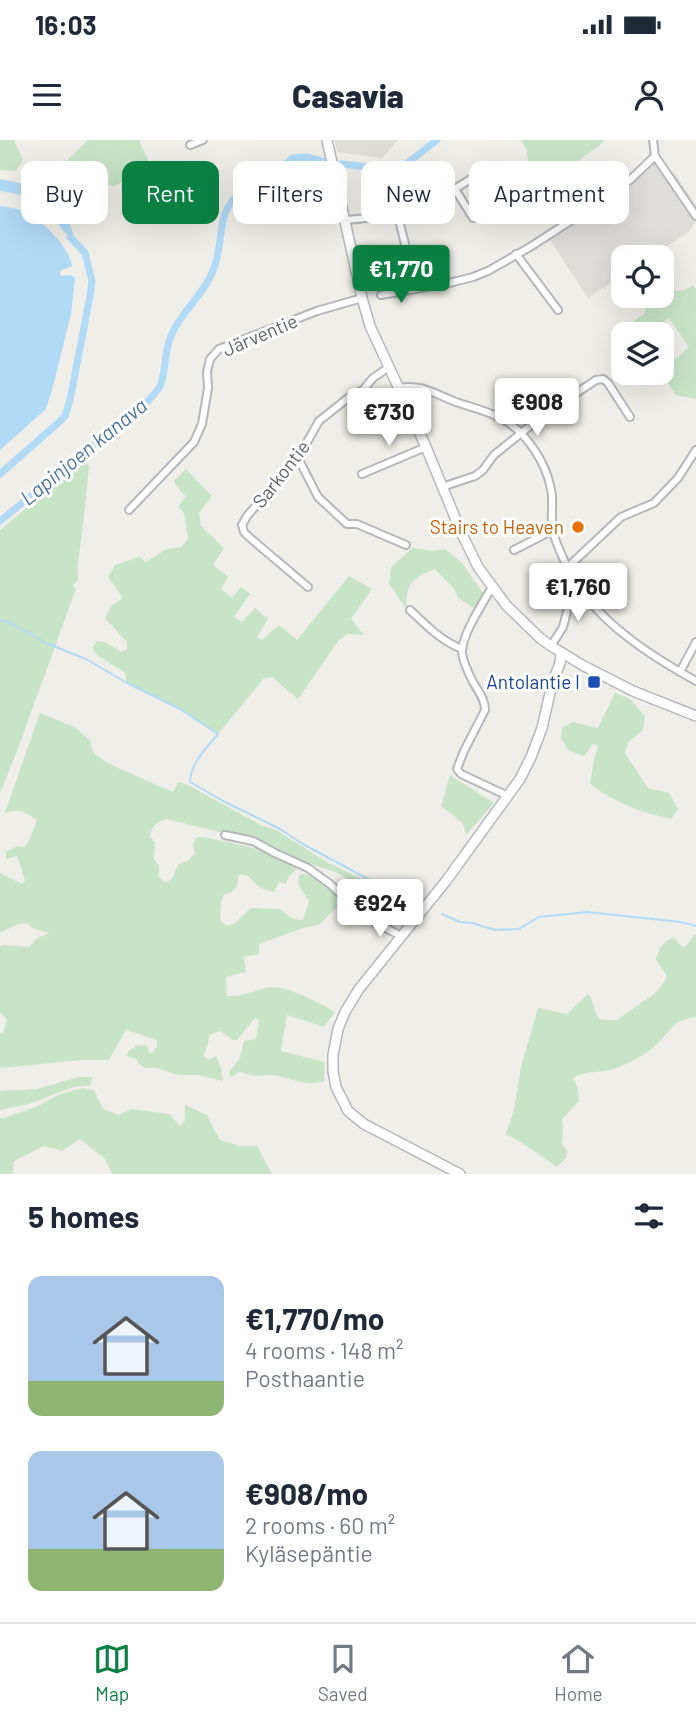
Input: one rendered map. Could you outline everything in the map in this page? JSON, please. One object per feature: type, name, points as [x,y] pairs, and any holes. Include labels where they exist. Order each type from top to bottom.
[{"type":"main road","points":[[327,140],[332,161]]},
{"type":"main road","points":[[346,224],[370,326],[426,447],[461,532],[478,567],[492,587],[519,618],[561,653],[633,691],[696,716]]},
{"type":"main road","points":[[460,1174],[364,1124],[348,1111],[336,1087],[333,1071],[338,1029],[359,989],[446,881],[520,779],[542,728],[561,653]]},
{"type":"street","points":[[190,145],[203,140]]},
{"type":"street","points":[[653,140],[655,156],[696,216]]},
{"type":"street","points":[[381,295],[473,277],[488,271],[575,218],[630,180],[655,156]]},
{"type":"street","points":[[469,180],[455,189],[469,212]]},
{"type":"street","points":[[400,224],[416,288]]},
{"type":"street","points":[[516,254],[558,310]]},
{"type":"street","name":"Järventie","points":[[129,510],[194,442],[202,424],[210,359],[219,349],[304,316],[362,298]]},
{"type":"street","name":"Sarkontie","points":[[308,587],[249,537],[242,524],[298,458],[320,421],[390,367]]},
{"type":"street","points":[[442,487],[475,476],[494,455],[545,414],[596,380],[603,379],[608,383],[630,417]]},
{"type":"street","points":[[399,388],[410,385],[422,387],[442,398],[501,418],[522,433],[541,462],[549,481],[553,504],[552,530],[577,584],[603,615],[632,641],[653,657],[696,681]]},
{"type":"street","points":[[362,474],[426,447]]},
{"type":"street","points":[[568,567],[621,517],[659,498],[678,478],[696,450]]},
{"type":"street","points":[[298,458],[318,497],[347,524],[357,524],[406,545]]},
{"type":"street","points":[[513,550],[552,530]]},
{"type":"street","points":[[551,646],[563,627],[577,584]]},
{"type":"street","points":[[492,587],[480,606],[462,649],[464,663],[482,696],[485,710],[457,769],[461,774],[508,796]]},
{"type":"street","points":[[410,610],[436,634],[462,649]]},
{"type":"street","points":[[680,672],[696,642]]},
{"type":"street","points":[[225,835],[253,841],[308,868],[369,919],[401,936]]},
{"type":"shaded area","points":[[335,140],[398,140],[382,158],[337,152]]},
{"type":"shaded area","points":[[653,155],[670,178],[674,173],[696,205],[696,221],[689,232],[669,245],[611,245],[611,282],[588,298],[545,232],[557,224],[629,224],[629,174]]},
{"type":"green space","points":[[0,140],[14,140],[23,160],[16,171],[0,170]]},
{"type":"green space","points":[[88,140],[139,140],[148,161],[122,161],[122,182],[115,186],[108,185],[108,161],[66,161]]},
{"type":"green space","points":[[521,140],[604,140],[579,161],[528,161],[527,151]]},
{"type":"green space","points":[[693,285],[696,289],[696,399],[676,395],[669,385],[674,385],[674,356],[676,359],[689,347],[669,318],[664,322],[634,322],[645,313],[646,308],[674,308],[674,288],[676,291],[685,290]]},
{"type":"green space","points":[[85,460],[89,466],[78,579],[73,585],[76,589],[0,793],[0,530]]},
{"type":"green space","points":[[186,469],[212,496],[199,513],[201,526],[224,548],[213,565],[228,577],[221,589],[232,598],[241,587],[250,594],[234,617],[242,622],[255,608],[268,619],[257,637],[262,640],[279,625],[297,640],[349,576],[372,589],[351,619],[364,635],[347,634],[339,640],[298,699],[272,677],[264,678],[218,734],[180,709],[127,683],[125,673],[98,656],[92,648],[97,641],[105,642],[121,652],[127,649],[127,642],[105,618],[111,606],[121,599],[108,577],[115,565],[139,557],[146,562],[166,549],[182,547],[188,539],[184,513],[178,507],[186,496],[174,481]]},
{"type":"green space","points":[[413,548],[432,551],[445,549],[462,563],[483,593],[475,609],[458,598],[454,589],[435,569],[420,576],[409,587],[406,608],[389,584],[391,567]]},
{"type":"green space","points":[[615,693],[630,699],[645,716],[643,730],[628,742],[625,753],[648,788],[669,793],[678,809],[671,819],[628,806],[590,784],[598,746],[593,744],[584,756],[569,751],[561,738],[562,728],[573,722],[598,728]]},
{"type":"green space","points":[[40,713],[74,727],[90,740],[93,752],[107,763],[173,792],[178,782],[186,784],[261,825],[278,831],[325,861],[397,897],[395,902],[384,901],[335,872],[264,844],[166,819],[153,828],[150,837],[155,842],[154,859],[159,866],[159,877],[166,883],[172,878],[178,865],[189,860],[195,853],[193,844],[197,837],[268,852],[297,869],[289,876],[286,884],[279,882],[274,892],[260,887],[248,876],[239,874],[237,887],[224,894],[221,903],[220,919],[226,926],[235,923],[251,908],[280,909],[290,917],[303,920],[309,901],[299,886],[298,878],[301,874],[321,879],[348,900],[320,924],[259,944],[259,954],[244,957],[246,972],[226,977],[227,996],[278,987],[304,996],[335,1012],[324,1027],[287,1015],[281,1051],[325,1062],[324,1081],[304,1083],[273,1075],[255,1076],[239,1072],[231,1077],[229,1072],[240,1058],[244,1041],[256,1039],[259,1020],[255,1018],[237,1040],[220,1031],[209,1035],[203,1056],[208,1060],[216,1056],[223,1081],[145,1068],[136,1059],[127,1056],[128,1052],[136,1046],[147,1045],[149,1053],[152,1053],[157,1047],[157,1040],[126,1030],[109,1060],[0,1068],[0,1033],[3,1033],[7,1019],[0,1013],[0,946],[29,947],[37,938],[49,933],[27,923],[18,924],[0,933],[0,873],[22,884],[25,880],[17,856],[6,859],[6,851],[18,846],[24,847],[37,820],[22,812],[5,813]]},
{"type":"green space","points":[[450,775],[494,803],[466,835],[463,823],[441,806]]},
{"type":"green space","points":[[694,935],[696,1017],[680,1022],[655,1046],[622,1066],[585,1073],[574,1078],[579,1101],[562,1119],[562,1145],[567,1150],[566,1158],[557,1167],[506,1134],[538,1008],[567,1014],[588,994],[597,1016],[602,1020],[617,1020],[654,994],[663,984],[667,976],[656,959],[664,943],[674,937],[683,948]]},
{"type":"green space","points":[[78,1077],[93,1077],[90,1086],[74,1087],[29,1104],[0,1110],[0,1091],[37,1089]]},
{"type":"green space","points":[[82,1088],[94,1090],[103,1109],[119,1115],[131,1109],[170,1114],[180,1126],[185,1120],[185,1105],[207,1115],[220,1140],[240,1146],[257,1146],[272,1174],[112,1174],[105,1159],[80,1139],[62,1151],[44,1146],[14,1161],[13,1174],[0,1174],[0,1118]]},
{"type":"water","points":[[0,179],[21,184],[21,196],[0,191]]},
{"type":"water","points":[[0,206],[21,210],[21,224],[42,224],[46,227],[70,258],[72,266],[60,271],[61,276],[71,275],[75,278],[71,314],[46,409],[0,450]]},
{"type":"water","points":[[69,224],[73,234],[70,237],[59,225]]},
{"type":"waterway","name":"Lapinjoen kanava","points":[[347,165],[395,170],[437,140]]},
{"type":"waterway","name":"Lapinjoen kanava","points":[[289,161],[306,157],[322,161]]},
{"type":"waterway","name":"Lapinjoen kanava","points":[[0,521],[148,401],[159,388],[171,336],[210,277],[217,258],[224,217],[233,200]]},
{"type":"waterway","points":[[0,474],[65,416],[70,400],[92,281],[85,253],[70,237]]},
{"type":"waterway","points":[[0,620],[86,659],[180,709],[218,734],[196,762],[190,782],[396,894]]},
{"type":"waterway","points":[[442,914],[460,922],[495,930],[519,929],[539,917],[587,912],[696,926]]},
{"type":"place","name":"Stairs to Heaven","points":[[578,527]]},
{"type":"place","name":"Antolantie I","points":[[594,682]]}]
